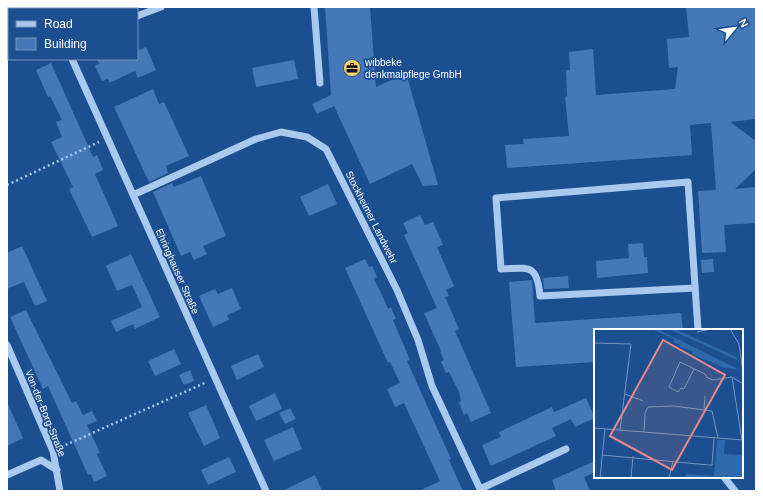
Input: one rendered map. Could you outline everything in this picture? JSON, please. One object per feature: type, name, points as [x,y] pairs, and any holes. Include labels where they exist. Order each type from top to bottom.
[{"type":"street","points":[[138,16],[161,7]]},
{"type":"street","points":[[314,7],[320,83]]},
{"type":"street","name":"Ehringhauser Straße","points":[[72,60],[266,491]]},
{"type":"street","name":"Stockheimer Landwehr","points":[[133,195],[256,139],[281,132],[307,137],[326,149],[397,290],[418,340],[432,386],[480,490],[566,450]]},
{"type":"street","points":[[695,288],[540,296],[539,279],[532,271],[526,268],[500,269],[496,198],[688,182],[698,329]]},
{"type":"street","name":"Von-der-Borg-Straße","points":[[7,345],[53,451],[60,491]]},
{"type":"street","points":[[7,475],[41,460],[57,470]]},
{"type":"street","points":[[725,478],[735,491]]},
{"type":"path","points":[[7,185],[107,139]]},
{"type":"path","points":[[53,451],[216,378]]},
{"type":"building","points":[[325,7],[370,7],[376,87],[406,73],[438,185],[423,186],[412,164],[370,184],[334,106],[317,114],[312,104],[331,95]]},
{"type":"building","points":[[686,7],[756,7],[756,119],[730,122],[756,141],[756,169],[735,189],[756,187],[756,223],[724,225],[726,252],[702,253],[698,191],[716,190],[711,123],[690,125],[692,155],[507,168],[505,145],[524,144],[523,139],[569,136],[565,97],[567,96],[566,70],[570,70],[569,52],[593,49],[596,95],[675,89],[678,67],[669,68],[667,39],[689,37]]},
{"type":"building","points":[[146,47],[156,70],[138,78],[135,71],[109,83],[108,79],[102,81],[95,66],[99,64],[97,60],[138,60],[138,51]]},
{"type":"building","points":[[294,60],[298,79],[256,87],[252,68]]},
{"type":"building","points":[[51,63],[93,157],[97,155],[103,170],[95,174],[118,226],[92,237],[69,189],[73,187],[51,142],[62,137],[56,122],[62,120],[50,96],[48,97],[36,70]]},
{"type":"building","points":[[153,89],[159,104],[164,102],[189,156],[166,166],[168,173],[149,182],[114,107]]},
{"type":"building","points":[[201,176],[226,236],[203,246],[207,254],[194,260],[190,252],[181,256],[153,192],[172,183],[174,187]]},
{"type":"building","points":[[328,184],[337,204],[309,216],[300,197]]},
{"type":"building","points":[[420,215],[425,225],[433,222],[443,245],[437,247],[454,286],[446,290],[449,296],[445,297],[459,329],[455,331],[491,413],[471,422],[467,413],[464,415],[459,403],[461,401],[459,392],[449,372],[446,373],[441,362],[444,360],[440,352],[441,351],[424,313],[437,308],[404,235],[408,233],[403,223]]},
{"type":"building","points":[[643,243],[644,257],[647,257],[648,273],[597,278],[596,261],[629,258],[628,244]]},
{"type":"building","points":[[22,246],[47,301],[35,306],[24,282],[7,289],[7,253]]},
{"type":"building","points":[[131,254],[160,317],[135,329],[133,324],[116,332],[111,321],[142,307],[132,285],[117,291],[106,266]]},
{"type":"building","points":[[365,259],[369,267],[372,266],[377,277],[374,279],[388,309],[391,307],[396,319],[393,320],[410,360],[407,361],[451,459],[449,460],[463,491],[419,491],[440,481],[404,403],[395,407],[387,389],[400,383],[390,362],[388,363],[345,268]]},
{"type":"building","points":[[713,259],[714,272],[702,273],[701,260]]},
{"type":"building","points":[[568,276],[569,288],[544,289],[543,278]]},
{"type":"building","points":[[532,280],[535,323],[681,313],[683,329],[594,329],[594,362],[516,367],[509,282]]},
{"type":"building","points":[[232,288],[241,309],[227,315],[229,320],[213,327],[199,296],[215,289],[218,294]]},
{"type":"building","points":[[26,310],[72,403],[76,401],[83,415],[92,411],[97,421],[87,425],[100,453],[97,454],[107,476],[94,482],[91,474],[88,475],[48,386],[43,389],[10,317]]},
{"type":"building","points":[[174,349],[181,364],[155,376],[148,361]]},
{"type":"building","points":[[258,354],[264,367],[237,380],[231,366]]},
{"type":"building","points":[[190,370],[194,381],[184,385],[179,375]]},
{"type":"building","points":[[275,393],[282,409],[256,421],[249,406]]},
{"type":"building","points":[[586,398],[594,418],[575,427],[571,419],[552,428],[556,436],[491,466],[482,445],[501,437],[499,432],[552,407],[554,412]]},
{"type":"building","points":[[7,402],[23,438],[7,446]]},
{"type":"building","points":[[206,405],[220,438],[204,446],[188,413]]},
{"type":"building","points":[[290,408],[296,419],[285,424],[279,413]]},
{"type":"building","points":[[293,427],[302,449],[274,461],[264,440]]},
{"type":"building","points":[[229,457],[236,472],[208,485],[201,470]]},
{"type":"building","points":[[594,461],[594,472],[584,477],[590,491],[556,491],[552,480]]},
{"type":"building","points":[[315,475],[322,491],[282,491]]},
{"type":"place","name":"wibbeke denkmalpflege GmbH","points":[[352,68]]}]
